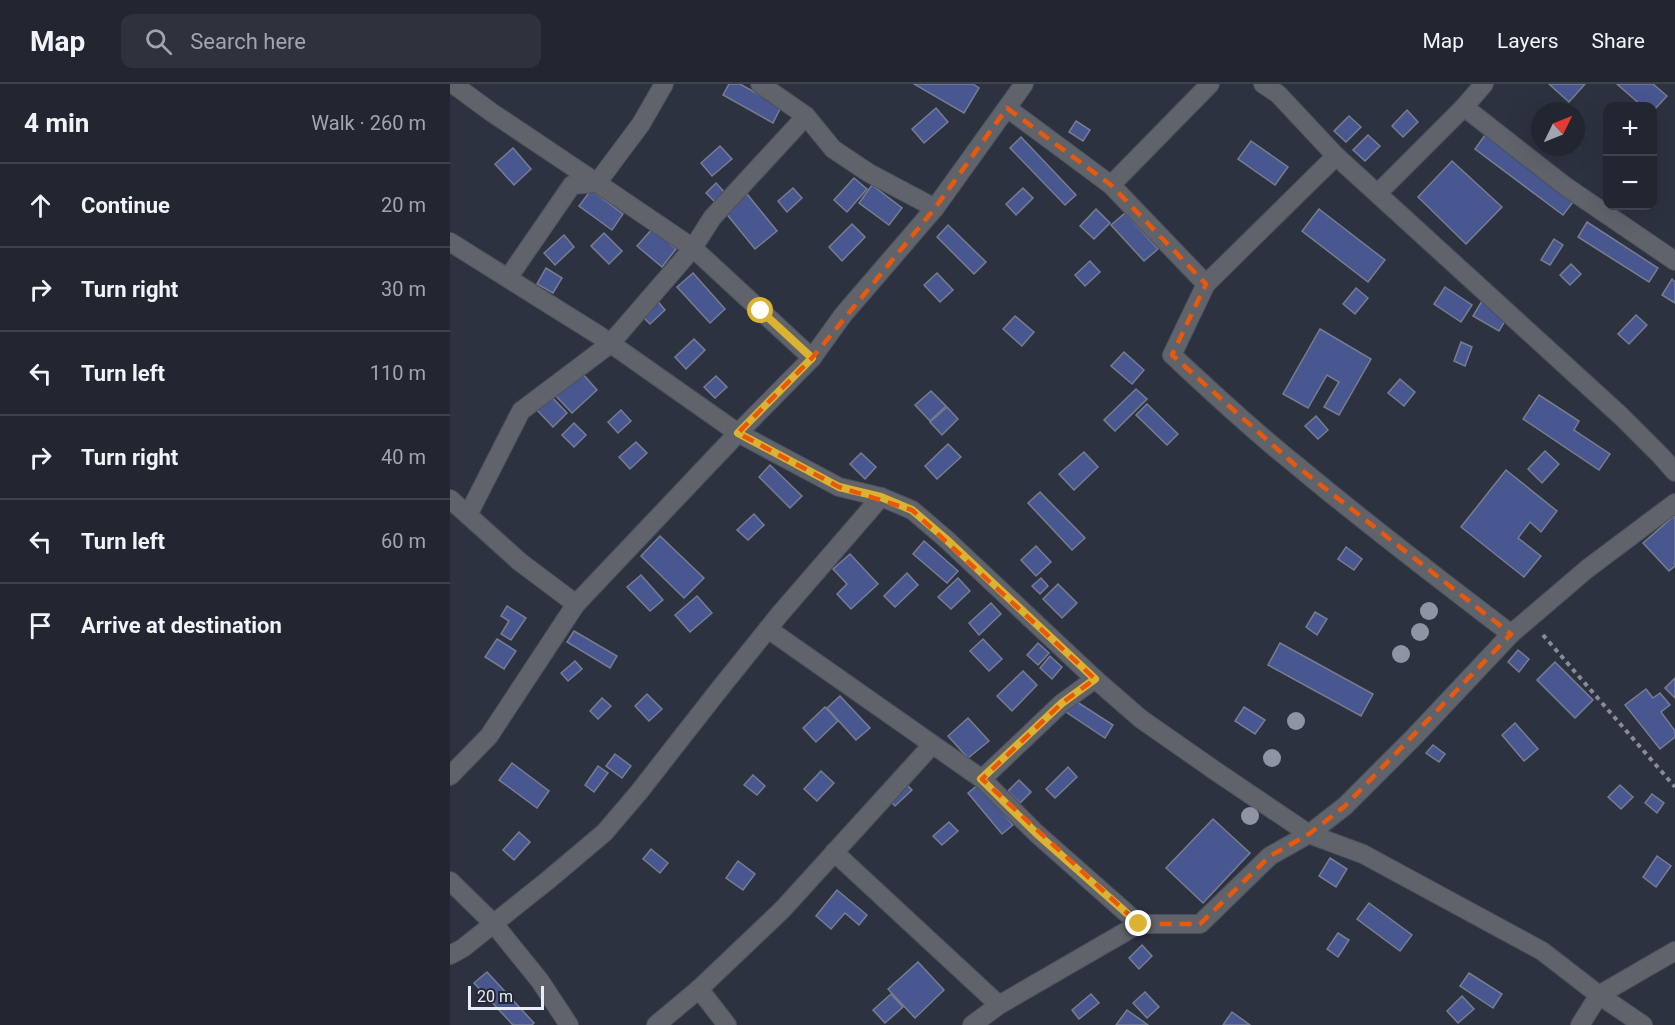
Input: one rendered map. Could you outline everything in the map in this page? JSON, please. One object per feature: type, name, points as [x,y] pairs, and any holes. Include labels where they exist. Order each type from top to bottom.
[{"type":"street","points":[[453,84],[490,112],[693,249],[812,358]]},
{"type":"street","points":[[508,278],[572,185],[597,183],[641,124],[664,84]]},
{"type":"street","points":[[760,84],[806,116],[833,149],[869,173],[935,208]]},
{"type":"street","points":[[450,776],[489,736],[576,604],[812,358],[843,315],[935,208],[1024,84]]},
{"type":"street","points":[[1112,185],[1210,84]]},
{"type":"street","points":[[1378,193],[1464,107],[1481,85]]},
{"type":"street","points":[[1276,87],[1336,156],[1622,417],[1675,472]]},
{"type":"street","points":[[1464,107],[1564,186],[1675,261]]},
{"type":"street","points":[[1007,108],[1112,185],[1206,284]]},
{"type":"street","points":[[468,515],[521,411],[610,344],[693,249],[712,218],[806,116]]},
{"type":"street","points":[[1336,156],[1206,284],[1172,355],[1294,464],[1510,634]]},
{"type":"street","points":[[450,242],[610,344],[738,433],[839,487],[881,497],[912,510],[1095,679],[1141,718],[1214,770],[1310,834],[1363,854],[1542,951],[1599,995],[1643,1025]]},
{"type":"street","points":[[450,956],[494,924],[605,832],[768,629],[881,497]]},
{"type":"street","points":[[450,499],[520,562],[576,604]]},
{"type":"street","points":[[972,1025],[999,1005],[1139,924],[1200,924],[1270,856],[1310,834],[1345,806],[1407,744],[1510,634],[1587,569],[1675,503]]},
{"type":"street","points":[[768,629],[981,779],[1036,833],[1139,924]]},
{"type":"street","points":[[981,779],[1062,703],[1095,679]]},
{"type":"street","points":[[656,1025],[699,989],[783,909],[933,745]]},
{"type":"street","points":[[834,852],[999,1005]]},
{"type":"street","points":[[450,881],[494,924],[540,981],[569,1025]]},
{"type":"street","points":[[1580,1025],[1599,995],[1675,951]]},
{"type":"street","points":[[699,989],[727,1025]]},
{"type":"path","points":[[1529,618],[1675,787]]},
{"type":"highlighted area","points":[[1007,108],[1111,185],[1206,284],[1172,355],[1294,464],[1511,634],[1345,806],[1309,834],[1270,856],[1200,924],[1139,924],[982,779],[1062,703],[1095,679],[912,510],[839,487],[738,433],[812,358],[935,208]]},
{"type":"building","points":[[729,84],[740,84],[781,107],[773,123],[723,95]]},
{"type":"building","points":[[914,84],[973,84],[979,88],[964,113]]},
{"type":"building","points":[[1549,84],[1585,84],[1569,102]]},
{"type":"building","points":[[1617,84],[1653,84],[1667,96],[1657,107],[1657,102],[1637,102]]},
{"type":"building","points":[[936,108],[948,122],[924,143],[912,129]]},
{"type":"building","points":[[1407,110],[1418,122],[1403,137],[1392,126]]},
{"type":"building","points":[[1349,116],[1361,127],[1346,142],[1334,131]]},
{"type":"building","points":[[1076,121],[1090,130],[1083,141],[1069,132]]},
{"type":"building","points":[[1368,135],[1380,146],[1365,161],[1353,150]]},
{"type":"building","points":[[1485,135],[1573,202],[1563,215],[1475,149]]},
{"type":"building","points":[[1021,137],[1076,195],[1065,205],[1010,148]]},
{"type":"building","points":[[1251,141],[1288,167],[1275,185],[1238,159]]},
{"type":"building","points":[[720,146],[732,159],[712,176],[701,163]]},
{"type":"building","points":[[513,148],[531,169],[514,185],[495,164]]},
{"type":"building","points":[[1452,161],[1502,207],[1466,244],[1418,197]]},
{"type":"building","points":[[854,178],[867,189],[847,212],[834,200]]},
{"type":"building","points":[[716,183],[726,194],[716,203],[706,193]]},
{"type":"building","points":[[872,185],[902,208],[889,225],[859,203]]},
{"type":"building","points":[[793,188],[802,198],[787,212],[778,201]]},
{"type":"building","points":[[1023,188],[1033,198],[1016,215],[1006,204]]},
{"type":"building","points":[[591,190],[623,214],[612,230],[579,206]]},
{"type":"building","points":[[747,194],[777,231],[755,249],[725,212]]},
{"type":"building","points":[[1096,209],[1110,223],[1094,239],[1080,226]]},
{"type":"building","points":[[1319,209],[1385,260],[1368,282],[1302,231]]},
{"type":"building","points":[[1125,213],[1158,249],[1144,261],[1111,225]]},
{"type":"building","points":[[1587,222],[1658,268],[1649,282],[1578,237]]},
{"type":"building","points":[[852,224],[865,237],[842,261],[829,247]]},
{"type":"building","points":[[948,225],[986,262],[974,274],[937,237]]},
{"type":"building","points":[[652,229],[676,249],[662,267],[637,246]]},
{"type":"building","points":[[604,233],[622,251],[609,264],[591,246]]},
{"type":"building","points":[[564,235],[574,247],[555,265],[544,253]]},
{"type":"building","points":[[1554,239],[1563,245],[1550,265],[1541,260]]},
{"type":"building","points":[[1090,261],[1100,272],[1085,286],[1075,275]]},
{"type":"building","points":[[1571,264],[1581,274],[1570,285],[1560,275]]},
{"type":"building","points":[[546,268],[562,278],[553,293],[537,284]]},
{"type":"building","points":[[693,273],[725,309],[710,323],[677,287]]},
{"type":"building","points":[[937,273],[953,290],[940,302],[924,285]]},
{"type":"building","points":[[1672,279],[1675,282],[1675,303],[1662,295]]},
{"type":"building","points":[[1445,287],[1472,305],[1461,322],[1434,304]]},
{"type":"building","points":[[1356,288],[1368,298],[1355,314],[1343,304]]},
{"type":"building","points":[[656,299],[665,310],[650,324],[640,314]]},
{"type":"building","points":[[1482,301],[1508,316],[1499,331],[1473,316]]},
{"type":"building","points":[[1636,315],[1647,325],[1629,344],[1618,334]]},
{"type":"building","points":[[1015,316],[1034,332],[1022,346],[1003,329]]},
{"type":"building","points":[[1320,329],[1371,359],[1339,415],[1324,407],[1339,382],[1327,375],[1308,408],[1283,394]]},
{"type":"building","points":[[694,339],[705,350],[686,369],[675,357]]},
{"type":"building","points":[[1461,342],[1472,347],[1465,366],[1454,361]]},
{"type":"building","points":[[1124,352],[1144,370],[1132,384],[1111,366]]},
{"type":"building","points":[[582,373],[597,390],[572,413],[556,396]]},
{"type":"building","points":[[716,376],[727,387],[715,398],[704,387]]},
{"type":"building","points":[[1400,379],[1415,392],[1404,406],[1388,393]]},
{"type":"building","points":[[1136,389],[1147,399],[1115,431],[1104,420]]},
{"type":"building","points":[[931,391],[946,406],[930,421],[915,405]]},
{"type":"building","points":[[549,394],[567,413],[553,427],[535,408]]},
{"type":"building","points":[[1539,395],[1579,421],[1574,430],[1610,454],[1599,470],[1523,419]]},
{"type":"building","points":[[1147,404],[1178,434],[1167,445],[1136,415]]},
{"type":"building","points":[[947,407],[958,419],[942,435],[930,422]]},
{"type":"building","points":[[621,410],[631,421],[618,433],[608,422]]},
{"type":"building","points":[[1316,416],[1328,430],[1318,439],[1305,426]]},
{"type":"building","points":[[574,423],[586,435],[574,447],[562,435]]},
{"type":"building","points":[[636,442],[647,453],[630,469],[619,457]]},
{"type":"building","points":[[948,444],[961,457],[937,479],[925,466]]},
{"type":"building","points":[[1545,451],[1559,464],[1542,483],[1528,469]]},
{"type":"building","points":[[1084,452],[1098,467],[1074,490],[1059,474]]},
{"type":"building","points":[[861,453],[876,467],[865,479],[850,464]]},
{"type":"building","points":[[770,465],[802,496],[790,508],[759,477]]},
{"type":"building","points":[[1506,470],[1557,511],[1541,532],[1530,522],[1518,538],[1541,556],[1524,577],[1461,527]]},
{"type":"building","points":[[1040,492],[1085,538],[1072,550],[1028,503]]},
{"type":"building","points":[[754,514],[764,525],[748,540],[737,530]]},
{"type":"building","points":[[1675,515],[1675,566],[1669,571],[1643,543]]},
{"type":"building","points":[[660,536],[704,578],[684,598],[641,556]]},
{"type":"building","points":[[924,541],[958,571],[947,583],[913,554]]},
{"type":"building","points":[[1036,546],[1051,562],[1036,576],[1021,560]]},
{"type":"building","points":[[1346,547],[1362,559],[1354,570],[1338,559]]},
{"type":"building","points":[[850,554],[878,584],[851,609],[837,594],[847,584],[833,569]]},
{"type":"building","points":[[907,573],[918,585],[895,607],[884,596]]},
{"type":"building","points":[[641,575],[663,600],[650,611],[627,587]]},
{"type":"building","points":[[958,578],[970,591],[951,609],[938,597]]},
{"type":"building","points":[[1041,578],[1048,586],[1040,594],[1032,586]]},
{"type":"building","points":[[1058,584],[1077,603],[1062,618],[1043,599]]},
{"type":"building","points":[[697,596],[712,613],[690,632],[675,615]]},
{"type":"building","points":[[991,603],[1001,614],[979,635],[969,623]]},
{"type":"building","points":[[507,606],[526,618],[511,640],[501,634],[509,621],[501,616]]},
{"type":"building","points":[[1315,612],[1327,619],[1317,635],[1306,627]]},
{"type":"building","points":[[574,631],[617,656],[610,668],[567,642]]},
{"type":"building","points":[[497,639],[516,651],[504,669],[485,657]]},
{"type":"building","points":[[983,639],[1002,659],[989,671],[970,651]]},
{"type":"building","points":[[1038,643],[1049,653],[1038,665],[1027,655]]},
{"type":"building","points":[[1280,643],[1373,694],[1361,716],[1268,665]]},
{"type":"building","points":[[1518,650],[1529,659],[1519,672],[1508,662]]},
{"type":"building","points":[[1050,656],[1062,667],[1052,679],[1040,668]]},
{"type":"building","points":[[575,661],[582,669],[568,681],[561,673]]},
{"type":"building","points":[[1555,662],[1593,700],[1575,718],[1537,680]]},
{"type":"building","points":[[1023,671],[1037,685],[1012,711],[997,696]]},
{"type":"building","points":[[1675,678],[1675,698],[1665,688]]},
{"type":"building","points":[[1646,689],[1653,698],[1660,693],[1670,705],[1661,712],[1675,731],[1675,737],[1660,749],[1625,705]]},
{"type":"building","points":[[647,694],[662,709],[649,721],[635,706]]},
{"type":"building","points":[[840,696],[870,728],[856,740],[827,708]]},
{"type":"building","points":[[602,698],[611,706],[598,719],[590,711]]},
{"type":"building","points":[[1074,700],[1113,725],[1105,738],[1066,712]]},
{"type":"building","points":[[825,707],[838,721],[816,742],[803,728]]},
{"type":"building","points":[[1244,707],[1265,720],[1255,734],[1235,721]]},
{"type":"building","points":[[968,718],[989,741],[968,758],[948,736]]},
{"type":"building","points":[[1515,723],[1538,749],[1524,761],[1502,735]]},
{"type":"building","points":[[1433,745],[1445,754],[1439,762],[1426,753]]},
{"type":"building","points":[[615,754],[631,766],[622,778],[606,766]]},
{"type":"building","points":[[512,763],[549,791],[537,808],[499,780]]},
{"type":"building","points":[[598,766],[608,773],[594,792],[585,785]]},
{"type":"building","points":[[1068,767],[1077,777],[1055,798],[1046,789]]},
{"type":"building","points":[[821,771],[834,783],[817,801],[804,789]]},
{"type":"building","points":[[753,775],[765,786],[757,795],[744,785]]},
{"type":"building","points":[[1019,780],[1031,792],[1020,803],[1008,791]]},
{"type":"building","points":[[903,781],[912,790],[895,806],[886,796]]},
{"type":"building","points":[[979,784],[1013,825],[1002,834],[968,793]]},
{"type":"building","points":[[1620,785],[1633,797],[1621,809],[1608,797]]},
{"type":"building","points":[[1652,794],[1664,803],[1657,813],[1645,803]]},
{"type":"building","points":[[1213,819],[1250,853],[1203,903],[1166,868]]},
{"type":"building","points":[[949,822],[958,831],[942,845],[933,836]]},
{"type":"building","points":[[519,832],[530,842],[514,860],[503,850]]},
{"type":"building","points":[[651,849],[668,863],[660,873],[643,859]]},
{"type":"building","points":[[1657,856],[1671,866],[1656,887],[1643,877]]},
{"type":"building","points":[[1330,858],[1347,869],[1336,887],[1319,876]]},
{"type":"building","points":[[738,861],[755,874],[743,890],[726,878]]},
{"type":"building","points":[[837,890],[867,915],[859,925],[845,913],[831,929],[816,916]]},
{"type":"building","points":[[1369,903],[1412,935],[1400,951],[1357,919]]},
{"type":"building","points":[[1338,933],[1349,940],[1338,957],[1327,949]]},
{"type":"building","points":[[1142,945],[1152,956],[1139,969],[1129,958]]},
{"type":"building","points":[[918,962],[944,990],[915,1018],[888,989]]},
{"type":"building","points":[[487,972],[534,1023],[532,1025],[513,1025],[474,983]]},
{"type":"building","points":[[1469,973],[1502,994],[1493,1008],[1460,986]]},
{"type":"building","points":[[1145,992],[1159,1007],[1147,1018],[1133,1003]]},
{"type":"building","points":[[891,994],[903,1007],[885,1023],[873,1010]]},
{"type":"building","points":[[1091,994],[1099,1003],[1079,1019],[1072,1010]]},
{"type":"building","points":[[1462,996],[1474,1009],[1458,1023],[1447,1011]]},
{"type":"building","points":[[1127,1010],[1148,1025],[1116,1025]]},
{"type":"building","points":[[1232,1012],[1250,1025],[1223,1025]]},
{"type":"route","points":[[761,311],[812,358],[738,433],[839,487],[881,497],[912,510],[1095,679],[1062,703],[981,779],[1036,833],[1139,924]]}]
